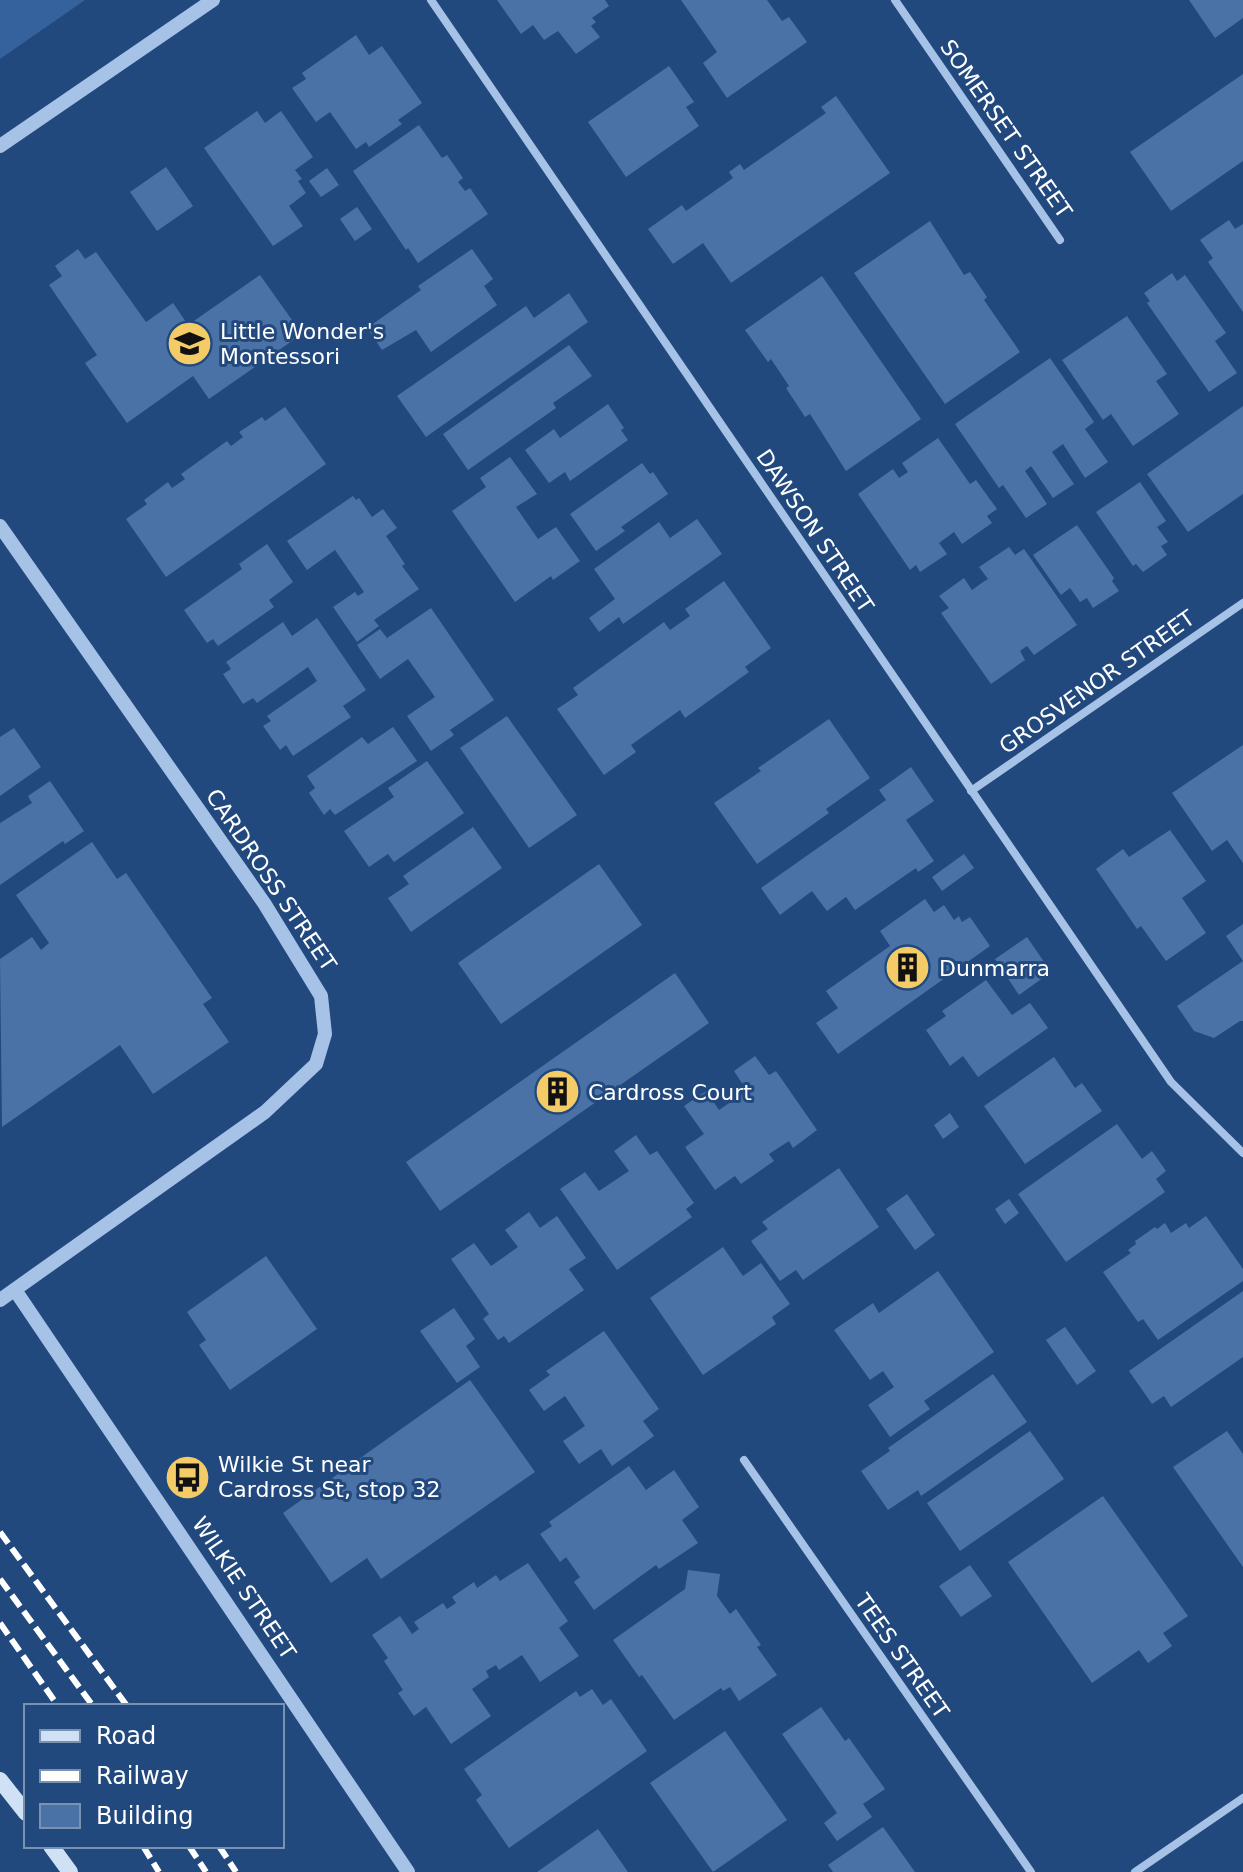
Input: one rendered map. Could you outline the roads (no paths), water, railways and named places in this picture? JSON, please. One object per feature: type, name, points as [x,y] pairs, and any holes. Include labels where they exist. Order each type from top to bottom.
[{"type":"main road","points":[[0,1780],[24,1810]]},
{"type":"main road","points":[[52,1848],[70,1872]]},
{"type":"street","points":[[0,146],[213,0]]},
{"type":"street","name":"DAWSON STREET","points":[[431,0],[1171,1082],[1243,1153]]},
{"type":"street","name":"SOMERSET STREET","points":[[895,0],[1060,240]]},
{"type":"street","name":"CARDROSS STREET","points":[[0,526],[264,903],[321,996],[325,1034],[316,1064],[265,1112],[0,1300]]},
{"type":"street","name":"GROSVENOR STREET","points":[[971,791],[1243,603]]},
{"type":"street","name":"WILKIE STREET","points":[[15,1290],[408,1872]]},
{"type":"street","name":"TEES STREET","points":[[744,1460],[1031,1872]]},
{"type":"street","points":[[1135,1872],[1243,1798]]},
{"type":"railway","points":[[0,1532],[126,1704]]},
{"type":"railway","points":[[0,1579],[92,1704]]},
{"type":"railway","points":[[0,1623],[57,1704]]},
{"type":"railway","points":[[144,1848],[159,1872]]},
{"type":"railway","points":[[190,1848],[206,1872]]},
{"type":"railway","points":[[220,1848],[236,1872]]},
{"type":"place","name":"Little Wonder's Montessori","points":[[189,344]]},
{"type":"place","name":"Dunmarra","points":[[908,968]]},
{"type":"place","name":"Cardross Court","points":[[557,1092]]},
{"type":"place","name":"Wilkie St near Cardross St, stop 32","points":[[187,1477]]}]
